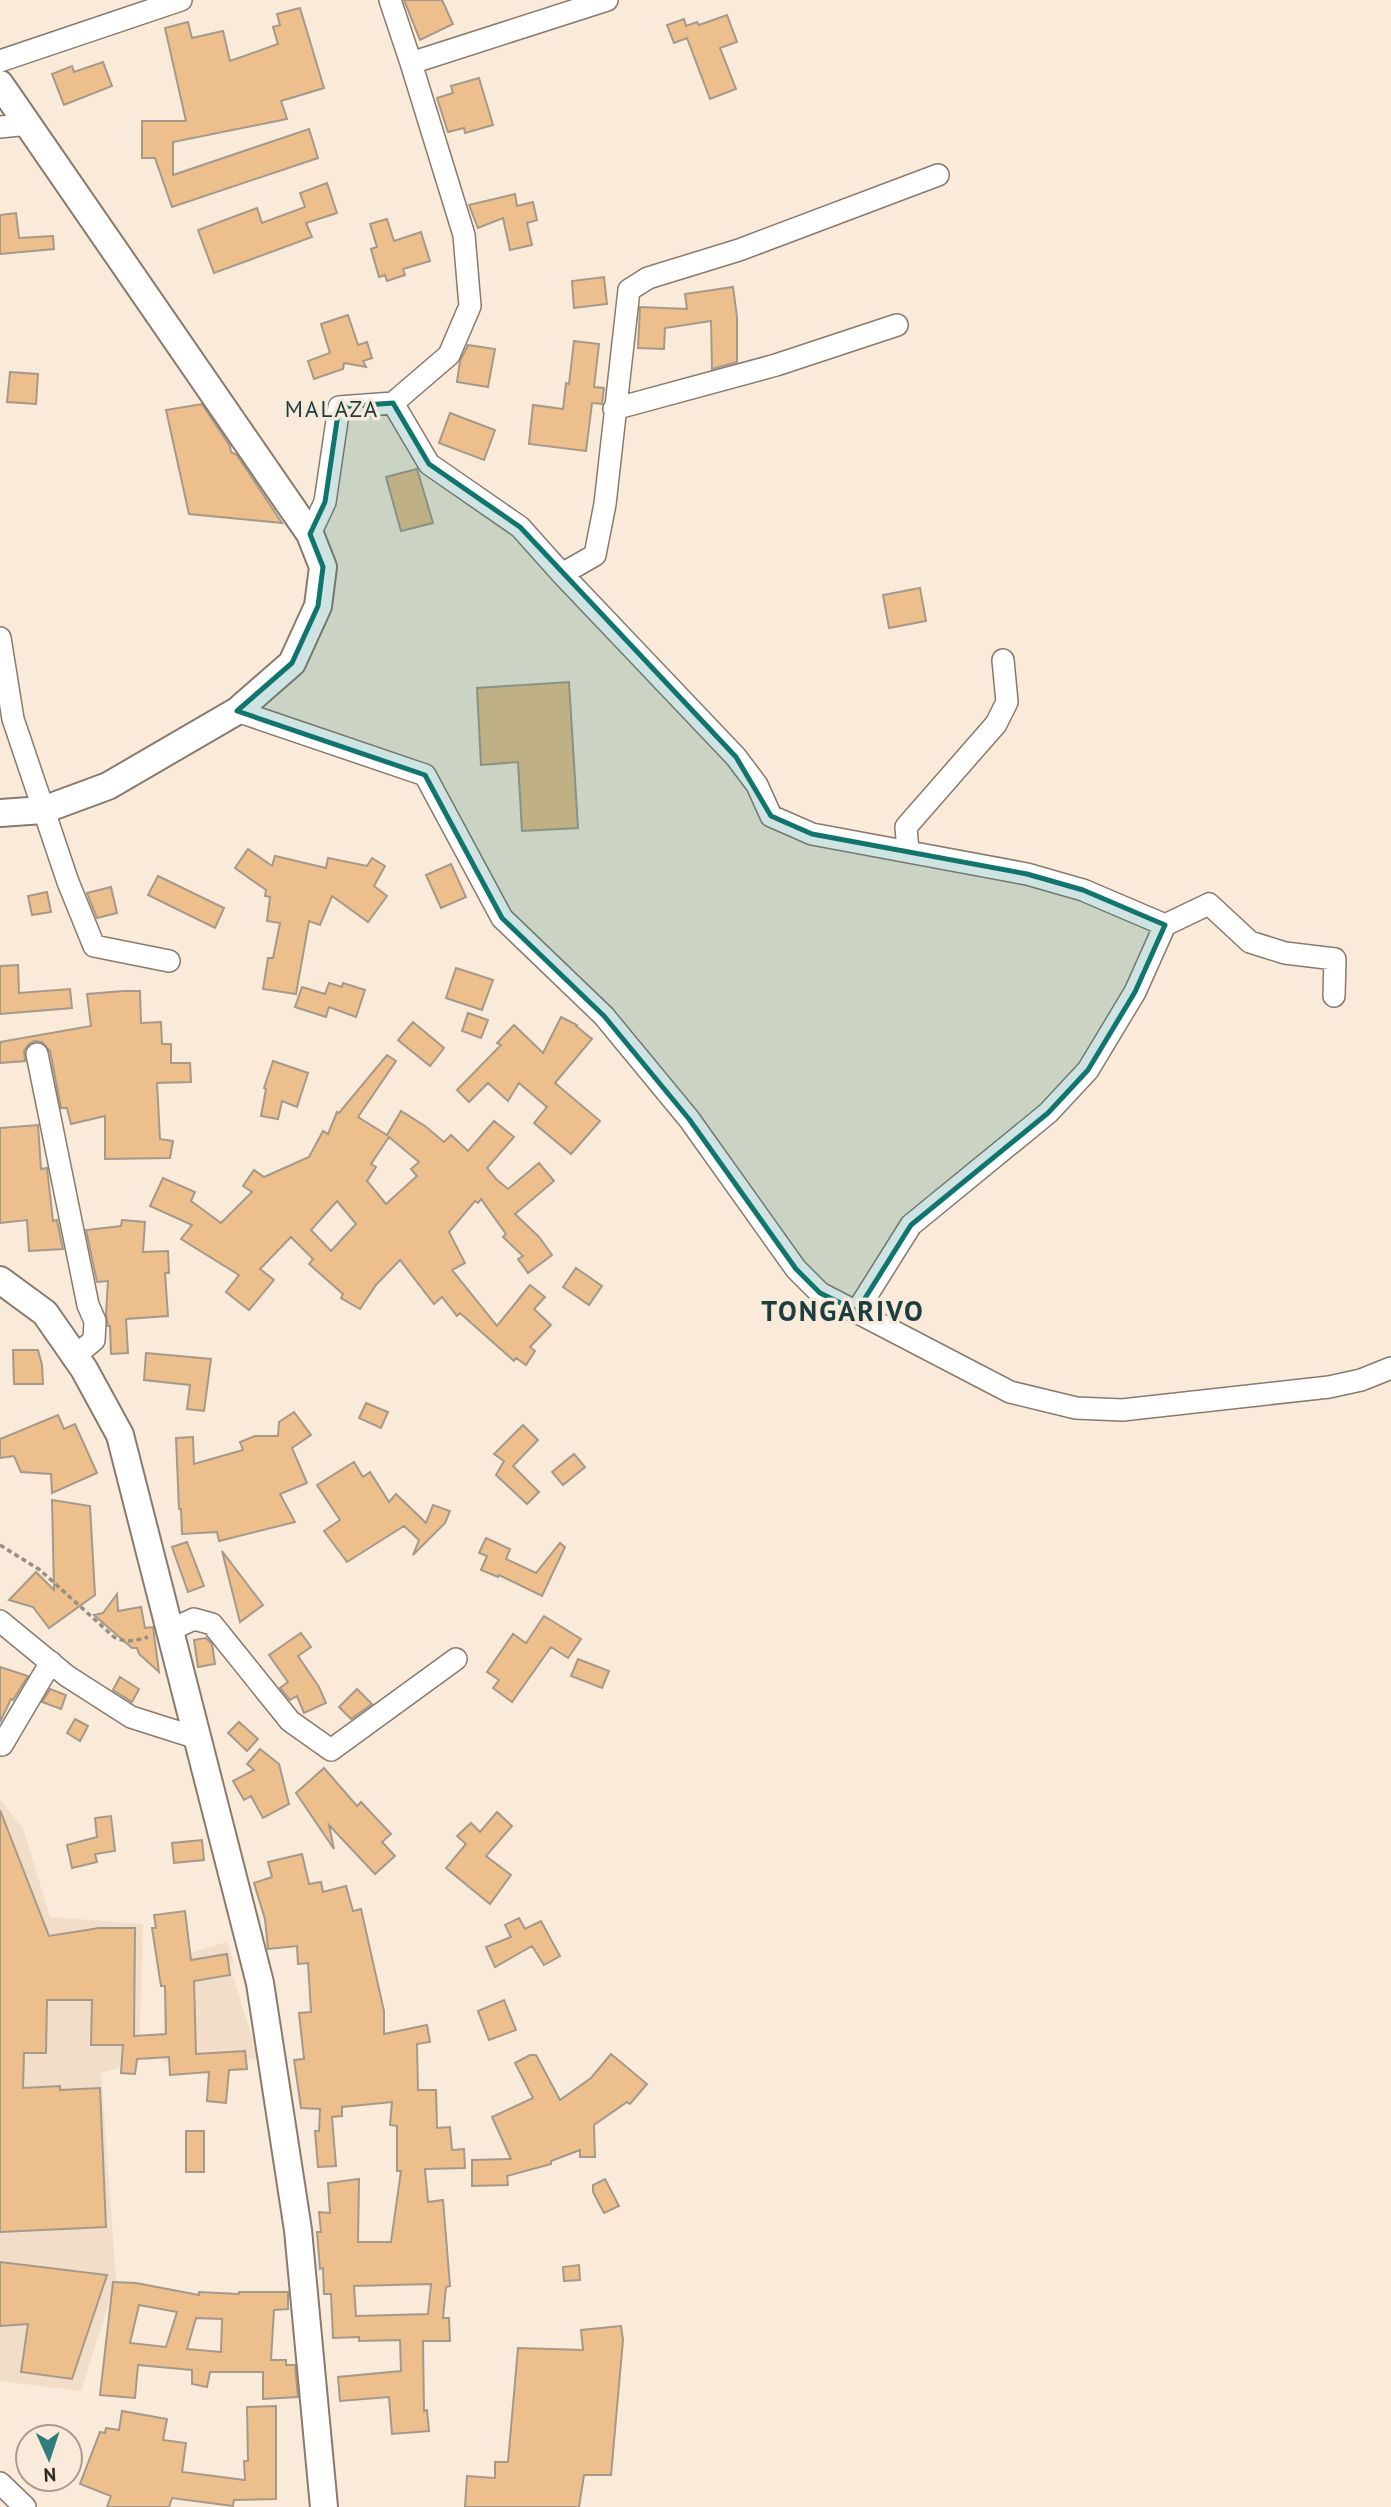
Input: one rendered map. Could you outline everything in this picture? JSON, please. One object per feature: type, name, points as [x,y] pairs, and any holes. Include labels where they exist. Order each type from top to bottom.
[{"type":"main road","points":[[0,84],[310,534],[323,567],[318,606],[292,663],[237,711],[108,786],[43,810],[0,813]]},
{"type":"main road","points":[[0,1280],[45,1313],[75,1356],[120,1435],[260,1983],[298,2230],[324,2507]]},
{"type":"street","points":[[0,61],[181,0]]},
{"type":"street","points":[[310,534],[326,502],[339,407],[393,403],[449,355],[470,306],[464,235],[390,0]]},
{"type":"street","points":[[411,63],[607,0]]},
{"type":"street","points":[[0,127],[28,124]]},
{"type":"street","points":[[562,574],[595,555],[604,505],[629,289],[648,278],[739,250],[938,175]]},
{"type":"street","points":[[614,409],[776,365],[897,325]]},
{"type":"street","points":[[393,403],[429,464],[520,527],[736,757],[757,785],[771,816],[813,834],[1027,874],[1083,890],[1165,925]]},
{"type":"street","points":[[0,638],[13,719],[68,882],[94,946],[169,961]]},
{"type":"street","points":[[908,851],[906,827],[996,724],[1007,702],[1003,660]]},
{"type":"street","points":[[237,711],[425,775],[502,918],[604,1016],[689,1119],[796,1269],[820,1293],[921,1348],[1010,1392],[1076,1408],[1122,1410],[1329,1387],[1361,1380],[1391,1368]]},
{"type":"street","points":[[857,1311],[911,1225],[1048,1113],[1088,1070],[1135,992],[1165,925],[1209,904],[1250,942],[1285,953],[1335,959],[1334,996]]},
{"type":"street","points":[[37,1054],[88,1305],[95,1321],[94,1340],[75,1356]]},
{"type":"street","points":[[170,1630],[194,1619],[212,1624],[290,1721],[331,1750],[456,1659]]},
{"type":"street","points":[[0,1621],[51,1662],[131,1717],[197,1738]]},
{"type":"street","points":[[2,1745],[51,1662]]},
{"type":"street","points":[[0,2483],[25,2507]]},
{"type":"path","points":[[0,1545],[40,1570],[121,1641],[136,1641],[170,1630]]},
{"type":"highlighted area","points":[[393,403],[429,464],[520,527],[736,757],[771,816],[812,834],[1027,874],[1083,890],[1165,925],[1135,992],[1088,1070],[1048,1113],[911,1225],[857,1311],[820,1293],[796,1269],[689,1119],[604,1016],[502,918],[425,775],[237,711],[292,663],[318,606],[323,567],[310,534],[325,502],[339,407]]},
{"type":"shaded area","points":[[0,1800],[23,1828],[50,1917],[143,1924],[139,2062],[101,2073],[116,2280],[81,2391],[0,2381]]},
{"type":"shaded area","points":[[227,1942],[234,1963],[229,1964],[259,2059],[163,2062],[165,1983],[157,1963]]},
{"type":"building","points":[[404,0],[442,0],[453,24],[420,40]]},
{"type":"building","points":[[300,8],[324,88],[281,101],[287,119],[173,142],[173,175],[309,129],[318,158],[172,207],[155,158],[142,158],[142,121],[186,121],[165,28],[188,22],[192,38],[223,31],[230,61],[278,44],[273,27],[280,25],[277,14]]},
{"type":"building","points":[[727,15],[737,42],[720,48],[736,89],[710,99],[687,38],[674,43],[667,25],[684,19],[686,26],[697,22],[699,25]]},
{"type":"building","points":[[103,62],[112,86],[64,105],[52,74],[72,66],[74,72]]},
{"type":"building","points":[[479,78],[493,125],[465,133],[464,128],[448,132],[437,98],[453,93],[451,86]]},
{"type":"building","points":[[327,183],[337,213],[306,223],[312,237],[214,273],[198,230],[257,208],[262,223],[305,207],[300,193]]},
{"type":"building","points":[[515,194],[517,206],[533,202],[537,220],[527,223],[532,245],[510,250],[503,218],[478,228],[469,205]]},
{"type":"building","points":[[16,213],[19,238],[53,236],[54,249],[0,254],[0,215]]},
{"type":"building","points":[[387,219],[394,241],[421,232],[430,261],[403,269],[405,275],[387,281],[385,275],[379,277],[371,249],[377,247],[370,224]]},
{"type":"building","points":[[604,277],[607,304],[574,308],[572,281]]},
{"type":"building","points":[[733,287],[737,317],[737,362],[712,369],[711,321],[665,328],[664,349],[638,348],[640,307],[687,309],[685,294]]},
{"type":"building","points":[[348,315],[358,345],[367,342],[372,358],[363,361],[366,367],[344,363],[343,369],[314,379],[308,361],[330,353],[321,324]]},
{"type":"building","points":[[574,341],[599,344],[594,387],[604,388],[602,404],[592,403],[586,451],[529,444],[533,405],[563,409]]},
{"type":"building","points":[[468,345],[495,349],[488,387],[457,382],[460,361]]},
{"type":"building","points":[[10,372],[38,374],[36,404],[7,402]]},
{"type":"building","points":[[202,404],[230,446],[231,452],[237,455],[282,523],[189,514],[166,410]]},
{"type":"building","points":[[450,413],[495,430],[484,460],[439,443]]},
{"type":"building","points":[[417,469],[433,523],[401,531],[386,477]]},
{"type":"building","points":[[920,588],[926,621],[889,628],[883,595]]},
{"type":"building","points":[[569,682],[578,828],[522,831],[518,762],[481,765],[477,688]]},
{"type":"building","points":[[248,849],[272,866],[275,856],[326,868],[328,858],[367,866],[372,858],[385,866],[374,886],[387,896],[368,922],[332,896],[320,925],[309,921],[296,994],[263,989],[268,958],[273,958],[280,923],[267,921],[270,897],[265,896],[266,890],[235,868]]},
{"type":"building","points":[[451,864],[466,897],[441,908],[426,875]]},
{"type":"building","points":[[158,876],[224,908],[215,928],[148,895]]},
{"type":"building","points":[[111,887],[117,913],[97,918],[87,893]]},
{"type":"building","points":[[47,892],[51,912],[32,915],[28,896]]},
{"type":"building","points":[[18,965],[19,993],[70,989],[72,1008],[0,1014],[0,966]]},
{"type":"building","points":[[456,968],[493,980],[482,1010],[446,998]]},
{"type":"building","points":[[329,983],[342,987],[343,983],[365,990],[356,1017],[329,1007],[326,1017],[295,1007],[302,987],[325,994]]},
{"type":"building","points":[[140,991],[141,1023],[161,1022],[162,1044],[171,1044],[171,1063],[190,1063],[191,1082],[157,1083],[160,1139],[173,1141],[170,1158],[105,1159],[105,1116],[71,1124],[67,1108],[61,1108],[50,1051],[42,1042],[34,1041],[28,1045],[24,1051],[25,1061],[0,1063],[0,1042],[91,1026],[87,994]]},
{"type":"building","points":[[468,1013],[488,1020],[481,1038],[462,1031]]},
{"type":"building","points":[[561,1017],[577,1025],[592,1039],[555,1083],[600,1121],[571,1154],[534,1123],[547,1107],[519,1083],[508,1101],[488,1083],[469,1102],[457,1090],[501,1045],[497,1043],[514,1025],[543,1053]]},
{"type":"building","points":[[413,1022],[444,1048],[430,1066],[398,1040]]},
{"type":"building","points":[[387,1055],[396,1061],[358,1117],[387,1135],[401,1111],[444,1142],[451,1135],[468,1151],[494,1121],[514,1137],[487,1168],[496,1179],[508,1189],[539,1163],[554,1181],[515,1214],[539,1237],[552,1255],[528,1273],[518,1259],[523,1256],[503,1237],[506,1234],[481,1199],[478,1203],[475,1201],[449,1232],[465,1263],[452,1270],[497,1326],[530,1285],[545,1297],[534,1309],[551,1325],[530,1347],[535,1351],[526,1365],[516,1358],[514,1361],[460,1313],[457,1316],[442,1297],[434,1304],[400,1260],[376,1285],[360,1309],[341,1298],[343,1294],[309,1264],[313,1259],[291,1237],[260,1269],[274,1280],[249,1310],[226,1292],[239,1275],[181,1239],[192,1225],[150,1206],[163,1178],[195,1192],[191,1201],[221,1223],[252,1192],[243,1186],[254,1170],[264,1177],[309,1157],[323,1131],[328,1134],[337,1112],[339,1113]],"holes":[[[389,1137],[419,1162],[411,1169],[417,1176],[386,1204],[367,1181],[376,1167],[371,1164]],[[337,1201],[356,1224],[331,1251],[311,1230]]]},
{"type":"building","points":[[273,1061],[308,1073],[297,1107],[282,1101],[278,1119],[261,1116],[264,1088]]},
{"type":"building","points":[[38,1125],[41,1169],[47,1168],[53,1221],[57,1220],[63,1249],[29,1251],[27,1220],[0,1223],[0,1128]]},
{"type":"building","points":[[122,1220],[145,1222],[143,1252],[168,1251],[169,1273],[165,1273],[168,1316],[126,1319],[128,1353],[111,1354],[110,1326],[106,1314],[108,1281],[97,1282],[86,1230],[121,1226]]},
{"type":"building","points":[[576,1268],[602,1286],[589,1305],[563,1287]]},
{"type":"building","points":[[13,1350],[38,1350],[43,1384],[14,1384]]},
{"type":"building","points":[[146,1353],[211,1359],[204,1411],[187,1409],[190,1385],[144,1380]]},
{"type":"building","points":[[366,1403],[388,1412],[381,1428],[359,1418]]},
{"type":"building","points":[[294,1412],[311,1435],[292,1448],[307,1483],[280,1494],[295,1522],[219,1541],[217,1532],[182,1534],[176,1438],[193,1437],[194,1464],[243,1450],[240,1442],[255,1436],[278,1436],[279,1422]]},
{"type":"building","points":[[58,1415],[64,1429],[75,1424],[97,1473],[52,1493],[51,1474],[21,1472],[14,1456],[0,1458],[0,1439]]},
{"type":"building","points":[[523,1425],[538,1440],[513,1466],[539,1492],[527,1504],[496,1475],[504,1461],[494,1454]]},
{"type":"building","points":[[574,1454],[585,1467],[563,1485],[552,1472]]},
{"type":"building","points":[[354,1462],[363,1477],[370,1472],[389,1502],[396,1494],[426,1523],[433,1505],[450,1511],[445,1523],[413,1555],[419,1540],[404,1526],[347,1562],[324,1531],[340,1520],[317,1485]]},
{"type":"building","points":[[52,1500],[90,1506],[95,1595],[49,1628],[33,1607],[9,1600],[36,1572],[54,1590]]},
{"type":"building","points":[[486,1538],[510,1549],[506,1559],[536,1573],[560,1543],[565,1547],[542,1596],[499,1575],[498,1577],[481,1570],[487,1556],[479,1553]]},
{"type":"building","points":[[187,1542],[204,1586],[188,1592],[172,1547]]},
{"type":"building","points":[[222,1551],[263,1605],[240,1622]]},
{"type":"building","points":[[117,1594],[118,1611],[141,1607],[145,1628],[153,1627],[159,1672],[139,1654],[137,1648],[132,1648],[94,1615],[103,1613]]},
{"type":"building","points":[[544,1616],[581,1639],[568,1658],[551,1647],[512,1702],[493,1688],[499,1680],[487,1672],[513,1634],[526,1643]]},
{"type":"building","points":[[301,1633],[311,1647],[298,1656],[319,1687],[326,1703],[304,1713],[297,1696],[290,1700],[280,1688],[288,1682],[269,1655]]},
{"type":"building","points":[[206,1638],[212,1644],[215,1664],[198,1667],[194,1640]]},
{"type":"building","points":[[578,1659],[609,1671],[602,1688],[571,1676]]},
{"type":"building","points":[[0,1667],[28,1676],[13,1700],[11,1699],[0,1722]]},
{"type":"building","points":[[120,1677],[139,1689],[132,1702],[113,1690]]},
{"type":"building","points":[[50,1689],[66,1695],[61,1709],[42,1702]]},
{"type":"building","points":[[357,1689],[372,1704],[351,1719],[339,1707]]},
{"type":"building","points":[[75,1719],[88,1726],[80,1741],[67,1733]]},
{"type":"building","points":[[239,1722],[258,1739],[247,1751],[228,1733]]},
{"type":"building","points":[[260,1749],[279,1764],[289,1804],[263,1818],[251,1796],[244,1800],[233,1781],[254,1770],[247,1764]]},
{"type":"building","points":[[324,1768],[357,1806],[361,1802],[391,1834],[382,1842],[395,1856],[375,1874],[329,1825],[334,1849],[296,1793]]},
{"type":"building","points":[[0,1810],[49,1936],[99,1928],[135,1928],[134,2036],[166,2034],[165,1986],[161,1986],[152,1928],[156,1928],[154,1915],[185,1911],[191,1960],[227,1954],[230,1975],[194,1981],[196,2054],[245,2051],[247,2069],[229,2070],[226,2103],[207,2101],[209,2072],[170,2075],[169,2057],[137,2059],[135,2074],[121,2073],[123,2045],[91,2045],[92,2000],[47,2000],[46,2053],[24,2053],[23,2088],[100,2088],[106,2227],[0,2232]]},
{"type":"building","points":[[497,1812],[512,1826],[486,1856],[511,1875],[490,1904],[446,1868],[466,1844],[457,1836],[471,1823],[480,1832]]},
{"type":"building","points":[[111,1816],[115,1851],[95,1854],[97,1862],[72,1868],[67,1845],[97,1837],[95,1818]]},
{"type":"building","points":[[202,1840],[204,1860],[174,1863],[172,1843]]},
{"type":"building","points":[[302,1854],[309,1884],[321,1882],[323,1892],[346,1886],[353,1911],[361,1909],[384,2011],[384,2034],[427,2025],[430,2042],[417,2044],[418,2090],[436,2090],[437,2128],[450,2127],[452,2150],[464,2149],[465,2168],[425,2169],[428,2202],[443,2200],[450,2286],[446,2287],[443,2318],[449,2318],[450,2341],[423,2341],[424,2411],[427,2410],[429,2431],[392,2434],[389,2397],[340,2401],[338,2377],[401,2371],[400,2340],[359,2341],[359,2337],[333,2338],[331,2294],[324,2294],[323,2268],[320,2269],[317,2232],[321,2232],[319,2212],[330,2213],[328,2183],[359,2179],[358,2242],[391,2242],[401,2171],[397,2171],[397,2126],[390,2125],[392,2102],[342,2107],[342,2116],[332,2117],[336,2166],[318,2167],[315,2131],[319,2131],[320,2109],[301,2108],[294,2060],[304,2059],[299,2013],[311,2012],[308,1963],[298,1964],[297,1946],[268,1949],[265,1919],[254,1883],[272,1877],[268,1862]],"holes":[[[431,2284],[428,2314],[356,2316],[354,2286]]]},
{"type":"building","points":[[519,1918],[525,1929],[541,1921],[560,1956],[544,1965],[532,1946],[495,1967],[486,1947],[511,1937],[505,1925]]},
{"type":"building","points":[[504,2000],[516,2030],[489,2040],[478,2011]]},
{"type":"building","points":[[611,2054],[647,2084],[630,2104],[627,2102],[594,2125],[595,2157],[580,2157],[580,2150],[551,2161],[551,2164],[507,2176],[508,2185],[472,2186],[472,2160],[511,2159],[492,2117],[533,2098],[515,2063],[530,2055],[536,2055],[560,2100],[591,2078]]},
{"type":"building","points":[[186,2131],[204,2131],[204,2172],[186,2172]]},
{"type":"building","points":[[605,2179],[619,2206],[604,2213],[593,2192],[593,2185]]},
{"type":"building","points":[[0,2262],[107,2275],[72,2379],[21,2372],[28,2324],[0,2326]]},
{"type":"building","points":[[579,2265],[580,2280],[564,2281],[563,2267]]},
{"type":"building","points":[[113,2282],[136,2283],[199,2295],[199,2292],[288,2292],[288,2309],[274,2310],[271,2360],[286,2360],[286,2365],[295,2365],[298,2397],[263,2399],[263,2372],[210,2372],[207,2387],[192,2384],[192,2370],[138,2365],[135,2398],[100,2395]],"holes":[[[139,2305],[177,2312],[166,2347],[130,2343]],[[196,2318],[222,2319],[221,2352],[187,2349]]]},
{"type":"building","points":[[621,2326],[623,2340],[611,2475],[584,2475],[579,2507],[465,2507],[467,2476],[495,2478],[495,2462],[508,2462],[518,2348],[583,2350],[581,2330]]},
{"type":"building","points":[[276,2406],[276,2499],[234,2500],[233,2506],[172,2498],[169,2507],[107,2507],[111,2496],[84,2486],[84,2474],[100,2432],[105,2433],[106,2428],[119,2430],[122,2411],[167,2419],[163,2440],[186,2443],[182,2472],[245,2480],[244,2461],[248,2461],[247,2407]]},
{"type":"district","name":"MALAZA","points":[[332,409]]},
{"type":"district","name":"TONGARIVO","points":[[843,1311]]}]
